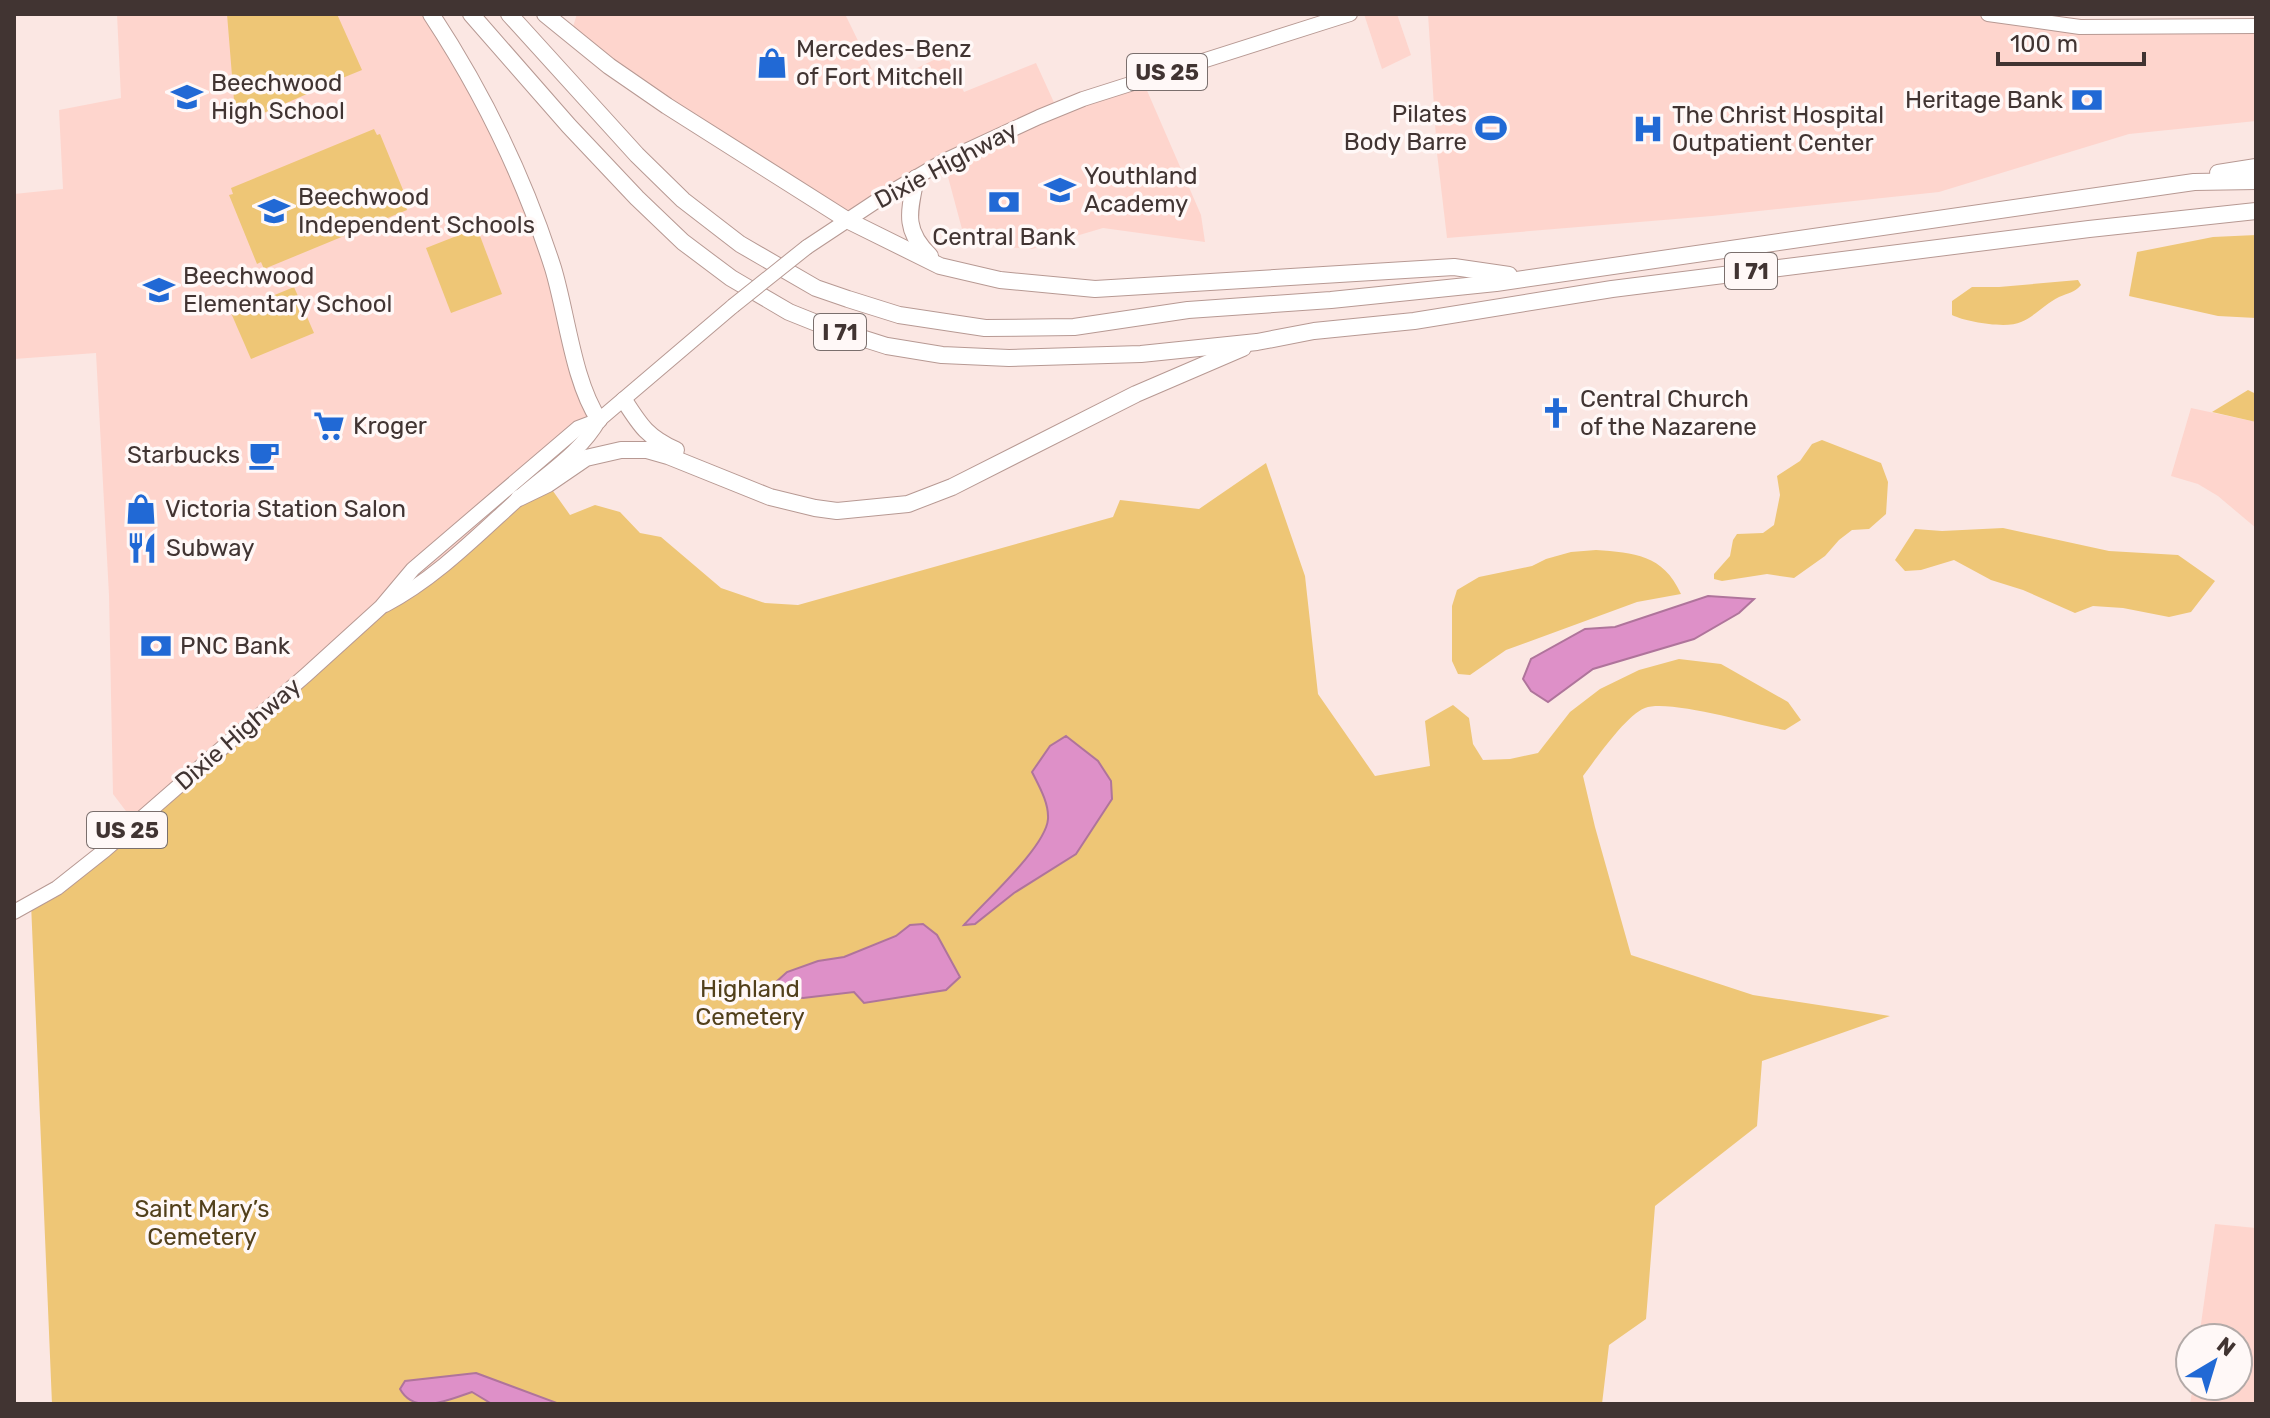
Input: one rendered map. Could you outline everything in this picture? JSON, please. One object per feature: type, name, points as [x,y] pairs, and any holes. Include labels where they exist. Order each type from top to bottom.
[{"type":"highway","points":[[431,14],[485,103],[527,193],[563,302],[588,404],[599,420]]},
{"type":"highway","name":"I 71","points":[[471,14],[569,126],[683,242],[731,278],[789,312],[859,338],[942,355],[1009,358],[1141,354],[1257,342],[1414,321],[1598,291],[2256,211]]},
{"type":"highway","name":"I 71","points":[[509,14],[595,112],[683,200],[740,244],[816,288],[899,315],[985,328],[1074,327],[1188,310],[1407,292],[1527,278],[2194,182],[2256,181]]},
{"type":"highway","points":[[545,14],[609,66],[655,98],[847,220],[940,266],[1000,280],[1071,289],[1454,267],[1527,278]]},
{"type":"highway","points":[[2194,182],[2215,174],[2256,167]]},
{"type":"highway","points":[[916,178],[910,228],[916,243],[940,266]]},
{"type":"highway","points":[[2211,215],[2256,217]]},
{"type":"highway","points":[[519,498],[548,484],[586,458],[621,450],[647,450],[770,497],[837,511],[908,504],[952,487],[1136,394],[1257,342]]},
{"type":"highway","points":[[624,400],[637,422],[655,440],[718,475]]},
{"type":"main road","name":"Dixie Highway","points":[[14,912],[57,888],[105,850],[381,607],[413,569],[578,428],[599,420],[733,306],[807,247],[847,220],[916,178],[988,140],[1083,99],[1350,14]]},
{"type":"main road","points":[[1988,14],[2080,27],[2256,26]]},
{"type":"main road","name":"Dixie Highway","points":[[381,607],[406,594],[588,439],[599,420]]},
{"type":"shaded area","points":[[117,14],[431,14],[527,193],[588,404],[588,439],[135,823],[113,794],[109,595],[96,353],[14,359],[14,194],[63,189],[59,110],[121,98]]},
{"type":"shaded area","points":[[577,14],[845,14],[880,86],[946,54],[964,92],[1036,63],[1057,109],[1142,79],[1201,215],[1205,242],[1103,228],[1032,249],[966,244],[944,162],[847,220],[570,36]]},
{"type":"shaded area","points":[[1364,14],[1397,14],[1411,55],[1382,69]]},
{"type":"shaded area","points":[[1428,14],[1988,14],[2026,21],[2256,26],[2256,121],[2129,134],[1939,192],[1712,216],[1447,238],[1437,153]]},
{"type":"shaded area","points":[[2191,408],[2256,422],[2256,528],[2218,496],[2198,484],[2171,476]]},
{"type":"shaded area","points":[[1708,596],[1754,599],[1739,613],[1694,639],[1593,669],[1548,702],[1531,691],[1523,679],[1531,659],[1585,629],[1615,627]]},
{"type":"shaded area","points":[[1066,736],[1098,761],[1111,781],[1112,799],[1076,854],[1014,893],[975,924],[964,925],[1026,859],[1045,831],[1047,807],[1032,772],[1050,746]]},
{"type":"shaded area","points":[[923,924],[937,935],[960,977],[946,990],[864,1003],[854,992],[803,998],[783,995],[775,983],[787,972],[818,961],[844,957],[896,936],[910,925]]},
{"type":"shaded area","points":[[2215,1224],[2256,1228],[2256,1404],[2190,1404],[2254,1402],[2254,1322],[2201,1322]]},
{"type":"shaded area","points":[[476,1373],[558,1404],[492,1404],[472,1392],[443,1402],[423,1404],[406,1397],[400,1389],[405,1381]]},
{"type":"green space","points":[[227,14],[337,14],[362,70],[335,81],[335,85],[316,90],[236,125]]},
{"type":"green space","points":[[374,129],[377,135],[380,134],[408,202],[405,204],[407,210],[264,269],[261,262],[257,264],[229,195],[233,194],[231,188]]},
{"type":"green space","points":[[477,228],[502,294],[451,313],[426,248]]},
{"type":"green space","points":[[2256,235],[2256,318],[2218,316],[2129,296],[2137,252],[2213,237]]},
{"type":"green space","points":[[2078,280],[2081,285],[2076,290],[2015,324],[1986,324],[1952,315],[1952,301],[1972,287]]},
{"type":"green space","points":[[294,287],[314,333],[251,359],[231,313]]},
{"type":"green space","points":[[2248,390],[2256,394],[2256,422],[2212,412]]},
{"type":"green space","points":[[1822,440],[1881,463],[1888,482],[1886,514],[1869,529],[1852,530],[1825,556],[1794,578],[1767,574],[1722,581],[1714,579],[1714,574],[1730,556],[1737,534],[1763,533],[1774,525],[1780,495],[1777,476],[1800,461],[1812,444]]},
{"type":"green space","name":"Highland Cemetery","points":[[1266,463],[1305,576],[1318,694],[1375,776],[1430,766],[1425,721],[1453,705],[1469,718],[1473,744],[1483,760],[1510,759],[1538,753],[1570,712],[1600,689],[1639,670],[1679,659],[1721,664],[1788,702],[1801,720],[1785,730],[1673,707],[1645,708],[1620,728],[1583,776],[1631,955],[1753,995],[1890,1016],[1762,1061],[1757,1126],[1655,1206],[1646,1319],[1609,1345],[1602,1404],[52,1404],[31,903],[57,888],[381,607],[548,484],[570,515],[595,505],[620,512],[640,533],[661,537],[721,588],[765,603],[798,605],[1113,517],[1120,500],[1199,509]]},
{"type":"green space","points":[[2003,528],[2109,551],[2178,555],[2215,581],[2191,612],[2169,617],[2093,606],[2075,613],[1991,580],[1954,560],[1921,570],[1905,571],[1895,560],[1915,529]]},
{"type":"green space","points":[[1596,550],[1635,555],[1656,563],[1674,581],[1681,594],[1637,602],[1506,650],[1470,675],[1458,674],[1452,661],[1452,606],[1457,590],[1479,577],[1532,566],[1571,552]]},
{"type":"place","name":"Mercedes-Benz of Fort Mitchell","points":[[772,63]]},
{"type":"place","name":"Beechwood High School","points":[[187,97]]},
{"type":"place","name":"Heritage Bank","points":[[2087,100]]},
{"type":"place","name":"Pilates Body Barre","points":[[1491,128]]},
{"type":"place","name":"The Christ Hospital Outpatient Center","points":[[1648,129]]},
{"type":"place","name":"Youthland Academy","points":[[1060,190]]},
{"type":"place","name":"Central Bank","points":[[1004,202]]},
{"type":"place","name":"Beechwood Independent Schools","points":[[274,211]]},
{"type":"place","name":"Beechwood Elementary School","points":[[159,290]]},
{"type":"place","name":"Central Church of the Nazarene","points":[[1556,413]]},
{"type":"place","name":"Kroger","points":[[329,426]]},
{"type":"place","name":"Starbucks","points":[[264,455]]},
{"type":"place","name":"Victoria Station Salon","points":[[141,509]]},
{"type":"place","name":"Subway","points":[[142,548]]},
{"type":"place","name":"PNC Bank","points":[[156,646]]},
{"type":"park label","name":"Saint Mary’s Cemetery","points":[[202,1223]]}]
